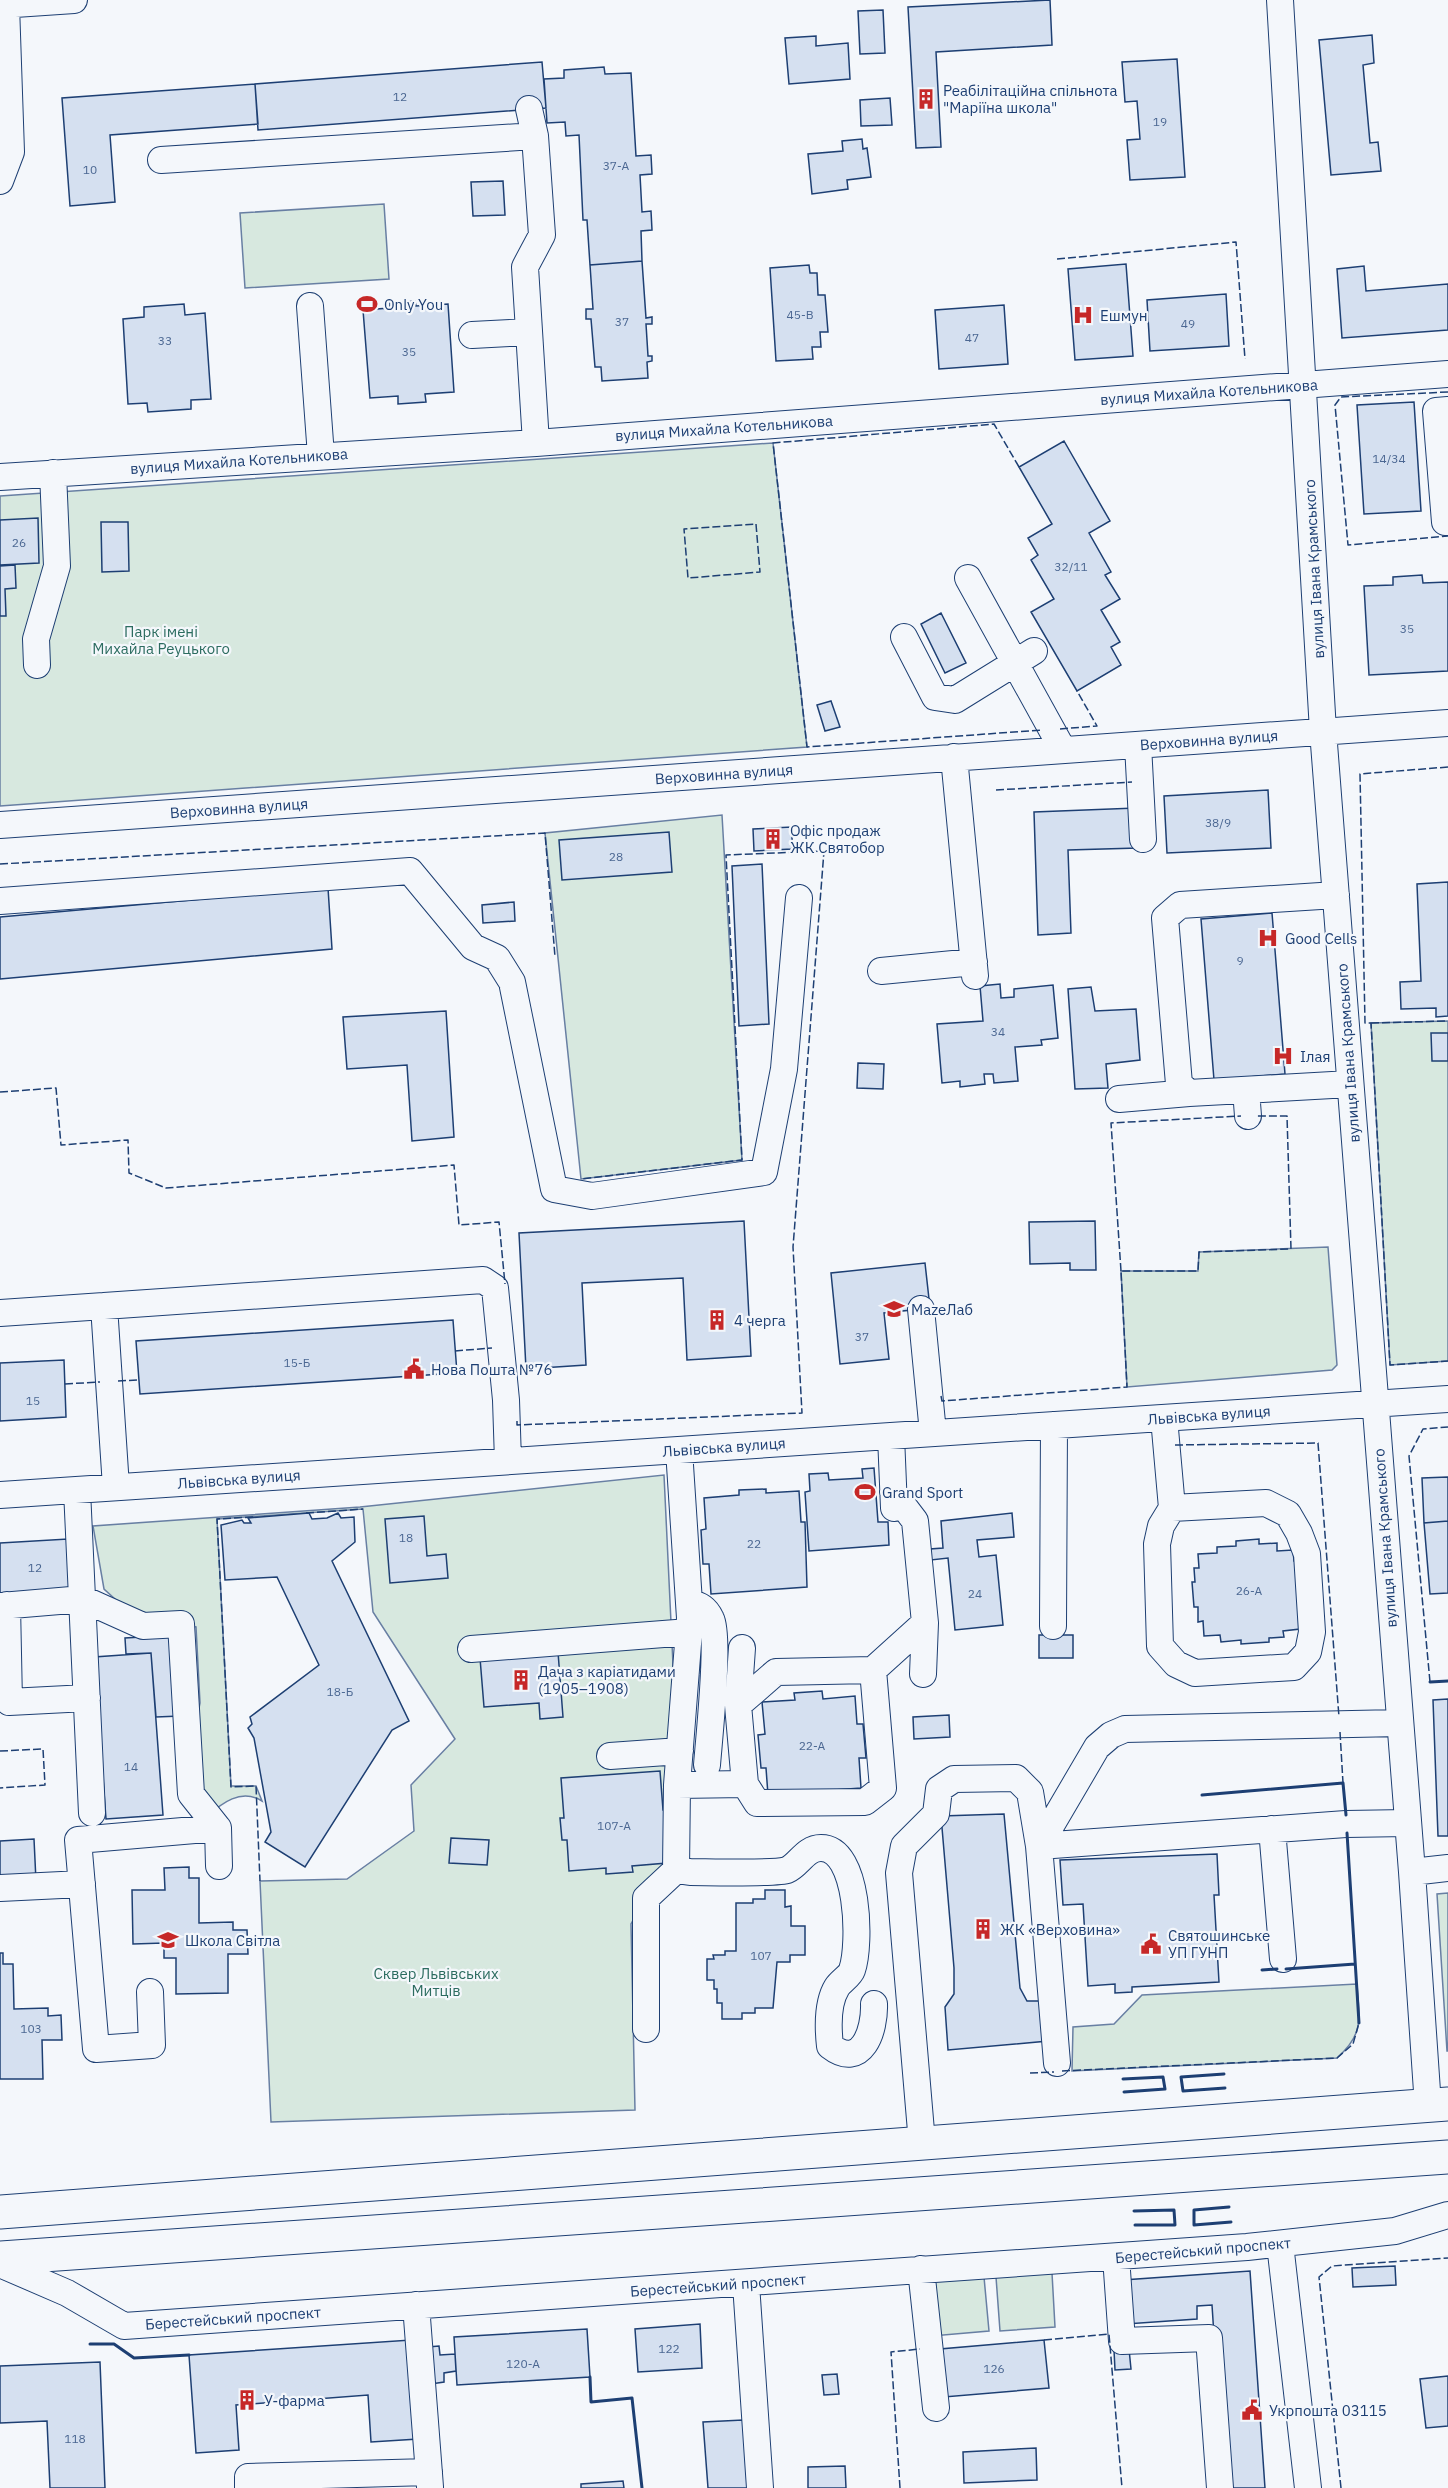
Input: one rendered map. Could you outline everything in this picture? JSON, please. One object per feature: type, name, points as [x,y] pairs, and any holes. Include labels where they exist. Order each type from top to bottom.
[{"type":"main road","points":[[0,2212],[1438,2105]]},
{"type":"main road","points":[[0,2258],[1448,2157]]},
{"type":"street","points":[[0,182],[11,152],[3,5],[74,0]]},
{"type":"street","name":"вулиця Івана Крамського","points":[[1280,0],[1323,731],[1407,1823],[1438,2105]]},
{"type":"street","points":[[529,109],[535,136],[542,235],[525,267],[536,443]]},
{"type":"street","points":[[161,160],[535,136]]},
{"type":"street","points":[[310,306],[321,456]]},
{"type":"street","points":[[472,335],[529,332]]},
{"type":"street","name":"вулиця Михайла Котельникова","points":[[0,477],[536,443],[1448,374]]},
{"type":"street","points":[[1448,410],[1436,411],[1445,522],[1448,522]]},
{"type":"street","points":[[37,664],[36,639],[57,566],[53,473]]},
{"type":"street","points":[[968,578],[1024,657],[1063,750]]},
{"type":"street","points":[[904,637],[934,697],[955,700],[1024,657]]},
{"type":"street","name":"Верховинна вулиця","points":[[0,825],[1448,723]]},
{"type":"street","points":[[1138,745],[1143,839]]},
{"type":"street","points":[[881,971],[974,969],[954,757]]},
{"type":"street","points":[[0,901],[410,871],[473,947],[497,958],[512,982],[554,1189],[592,1196],[764,1172],[784,1068],[799,898]]},
{"type":"street","points":[[1189,1094],[1179,1084],[1165,918],[1180,905],[1336,895]]},
{"type":"street","points":[[1119,1099],[1350,1084]]},
{"type":"street","points":[[1246,1090],[1248,1116]]},
{"type":"street","points":[[0,1313],[483,1280],[495,1288],[506,1400],[508,1461]]},
{"type":"street","points":[[104,1306],[116,1487]]},
{"type":"street","points":[[921,1309],[921,1430]]},
{"type":"street","name":"Львівська вулиця","points":[[0,1495],[679,1450],[921,1430],[1054,1425],[1448,1399]]},
{"type":"street","points":[[1164,1418],[1172,1508],[1161,1526],[1157,1544],[1160,1646],[1176,1664],[1195,1674],[1294,1667],[1308,1652],[1312,1632],[1307,1554],[1299,1533],[1287,1514],[1266,1503],[1172,1508]]},
{"type":"street","points":[[1053,1626],[1054,1425]]},
{"type":"street","points":[[866,1435],[876,1469]]},
{"type":"street","points":[[866,1435],[894,1504],[915,1521],[925,1623],[923,1674]]},
{"type":"street","points":[[646,2029],[646,1898],[676,1870],[677,1785],[690,1603],[679,1450]]},
{"type":"street","points":[[77,1490],[92,1813]]},
{"type":"street","points":[[87,1698],[9,1702],[4,1606],[83,1599],[143,1626],[181,1624],[191,1794],[218,1828],[219,1866]]},
{"type":"street","points":[[690,1603],[702,1606],[712,1620],[714,1662],[707,1765]]},
{"type":"street","points":[[738,1705],[776,1672],[873,1670],[925,1623]]},
{"type":"street","points":[[471,1649],[689,1632]]},
{"type":"street","points":[[742,1648],[738,1705],[745,1784],[757,1803],[865,1802],[883,1788],[873,1670]]},
{"type":"street","points":[[1039,1846],[1097,1747],[1111,1735],[1125,1729],[1400,1724]]},
{"type":"street","points":[[610,1756],[680,1751]]},
{"type":"street","points":[[921,2143],[899,1873],[904,1846],[936,1814],[939,1789],[954,1779],[1016,1778],[1030,1792],[1039,1846],[1057,2063]]},
{"type":"street","points":[[677,1785],[745,1784]]},
{"type":"street","points":[[1039,1846],[1346,1824],[1407,1823]]},
{"type":"street","points":[[150,1992],[152,2045],[96,2049],[78,1840],[218,1828]]},
{"type":"street","points":[[1272,1829],[1282,1959]]},
{"type":"street","points":[[676,1870],[690,1872],[786,1870],[808,1851],[820,1848],[833,1850],[844,1862],[852,1885],[855,1933],[852,1971],[836,1989],[828,2024],[830,2046],[839,2053],[852,2054],[862,2046],[872,2034],[874,2004]]},
{"type":"street","points":[[1412,1872],[1448,1868]]},
{"type":"street","points":[[0,1888],[82,1884]]},
{"type":"street","name":"Берестейський проспект","points":[[0,2264],[67,2293],[124,2326],[746,2284],[921,2269],[1280,2244],[1395,2231],[1448,2215]]},
{"type":"street","points":[[1280,2244],[1308,2488]]},
{"type":"street","points":[[1116,2257],[1122,2341],[1209,2338],[1220,2488]]},
{"type":"street","points":[[921,2269],[936,2408]]},
{"type":"street","points":[[746,2284],[760,2488]]},
{"type":"street","points":[[249,2488],[248,2476],[430,2480],[416,2305]]},
{"type":"green space","points":[[384,204],[389,279],[245,288],[240,213]]},
{"type":"green space","name":"Парк імені Михайла Реуцького","points":[[773,443],[807,747],[0,806],[0,496]]},
{"type":"green space","points":[[722,815],[742,1160],[581,1179],[545,833]]},
{"type":"green space","points":[[1448,1021],[1448,1361],[1390,1365],[1371,1023]]},
{"type":"green space","points":[[1328,1247],[1337,1365],[1332,1370],[1127,1387],[1121,1271],[1198,1271],[1199,1252]]},
{"type":"green space","name":"Сквер Львівських Митців","points":[[664,1475],[678,1770],[676,1870],[646,1897],[631,1924],[635,2110],[271,2122],[260,1881],[347,1879],[414,1831],[411,1785],[455,1739],[373,1612],[363,1509],[217,1519],[231,1786],[256,1786],[262,1801],[247,1796],[232,1799],[206,1817],[189,1759],[200,1703],[196,1627],[136,1618],[104,1589],[93,1526],[360,1507]]},
{"type":"green space","points":[[1448,1893],[1448,2051],[1447,2051],[1437,1894]]},
{"type":"green space","points":[[1357,1984],[1359,2016],[1356,2033],[1337,2058],[1072,2071],[1073,2027],[1114,2024],[1142,1995]]},
{"type":"green space","points":[[1052,2273],[1055,2327],[1000,2331],[996,2277]]},
{"type":"green space","points":[[984,2277],[989,2331],[932,2336],[928,2280]]},
{"type":"building","name":"Реабілітаційна спільнота \"Маріїна школа\"","points":[[1050,0],[1052,45],[936,52],[941,147],[916,148],[908,7]]},
{"type":"building","points":[[883,10],[885,53],[860,54],[858,11]]},
{"type":"building","points":[[1372,35],[1374,63],[1363,65],[1370,143],[1378,142],[1381,171],[1331,175],[1319,40]]},
{"type":"building","points":[[816,36],[816,46],[848,43],[850,79],[789,84],[785,38]]},
{"type":"building","points":[[1177,59],[1185,177],[1130,180],[1127,140],[1140,139],[1137,101],[1125,102],[1122,62]]},
{"type":"building","points":[[542,62],[546,108],[258,130],[255,84]]},
{"type":"building","points":[[604,67],[605,74],[631,73],[636,156],[651,155],[652,174],[640,175],[642,212],[651,211],[652,230],[641,231],[642,261],[590,265],[587,220],[583,220],[579,135],[566,136],[565,122],[547,123],[544,79],[564,78],[564,70]]},
{"type":"building","points":[[255,84],[258,124],[110,135],[115,202],[70,206],[62,98]]},
{"type":"building","points":[[890,98],[892,125],[861,126],[860,100]]},
{"type":"building","points":[[862,139],[863,149],[867,148],[871,177],[847,180],[848,189],[812,194],[808,154],[843,151],[842,141]]},
{"type":"building","points":[[503,181],[505,215],[473,216],[471,182]]},
{"type":"building","points":[[642,261],[646,318],[652,317],[652,324],[646,324],[648,356],[652,356],[652,361],[647,362],[648,378],[602,381],[601,367],[595,367],[591,319],[586,319],[586,309],[593,309],[590,265]]},
{"type":"building","points":[[1126,264],[1133,356],[1075,360],[1068,269]]},
{"type":"building","points":[[809,265],[810,273],[817,273],[818,295],[825,295],[828,332],[820,332],[821,347],[812,347],[813,359],[776,361],[770,268]]},
{"type":"building","points":[[1364,266],[1366,291],[1448,284],[1448,330],[1342,338],[1337,269]]},
{"type":"building","points":[[1226,294],[1229,346],[1150,351],[1147,300]]},
{"type":"building","points":[[415,301],[416,306],[448,304],[454,392],[425,394],[426,402],[398,404],[398,396],[370,398],[363,310],[390,308],[390,303]]},
{"type":"building","points":[[184,304],[185,315],[205,313],[211,399],[191,400],[191,409],[148,412],[147,403],[128,404],[123,319],[144,317],[144,307]]},
{"type":"building","points":[[1004,305],[1008,364],[939,369],[935,310]]},
{"type":"building","points":[[1414,402],[1421,511],[1364,514],[1357,405]]},
{"type":"building","points":[[1064,441],[1110,521],[1089,533],[1111,572],[1105,575],[1120,599],[1101,610],[1120,642],[1111,647],[1121,665],[1077,691],[1031,612],[1054,599],[1031,560],[1038,555],[1028,538],[1052,524],[1019,467]]},
{"type":"building","points":[[38,518],[39,563],[0,565],[0,520]]},
{"type":"building","points":[[101,522],[128,522],[129,571],[102,572]]},
{"type":"building","points":[[15,565],[16,588],[5,589],[6,616],[0,616],[0,566]]},
{"type":"building","points":[[1422,575],[1423,583],[1448,582],[1448,671],[1369,675],[1364,586],[1393,585],[1393,577]]},
{"type":"building","points":[[941,613],[966,663],[945,673],[921,624]]},
{"type":"building","points":[[831,701],[840,727],[825,731],[817,705]]},
{"type":"building","points":[[1268,790],[1271,848],[1167,853],[1164,796]]},
{"type":"building","points":[[1136,808],[1138,848],[1068,850],[1071,933],[1038,935],[1034,812]]},
{"type":"building","name":"Офіс продаж ЖК Святобор","points":[[792,827],[792,849],[754,851],[753,829]]},
{"type":"building","points":[[669,832],[672,872],[562,880],[559,840]]},
{"type":"building","points":[[762,864],[769,1024],[739,1026],[732,866]]},
{"type":"building","points":[[1448,882],[1448,1016],[1436,1017],[1436,1008],[1401,1009],[1400,982],[1421,981],[1417,884]]},
{"type":"building","points":[[328,888],[332,949],[0,979],[0,917]]},
{"type":"building","points":[[514,902],[515,921],[483,923],[482,905]]},
{"type":"building","points":[[1272,913],[1285,1074],[1214,1080],[1201,919]]},
{"type":"building","points":[[1000,984],[1001,998],[1014,997],[1014,989],[1053,985],[1058,1038],[1041,1040],[1042,1045],[1015,1047],[1018,1081],[994,1083],[993,1074],[984,1074],[985,1084],[960,1087],[960,1081],[942,1083],[937,1024],[983,1021],[980,986]]},
{"type":"building","points":[[1091,987],[1095,1011],[1136,1009],[1140,1060],[1106,1064],[1108,1088],[1075,1089],[1068,989]]},
{"type":"building","points":[[446,1011],[454,1137],[412,1141],[407,1065],[347,1069],[343,1017]]},
{"type":"building","points":[[1431,1033],[1448,1033],[1448,1061],[1432,1061]]},
{"type":"building","points":[[858,1063],[884,1064],[883,1089],[857,1088]]},
{"type":"building","name":"4 черга","points":[[744,1221],[751,1356],[687,1360],[683,1278],[582,1283],[586,1365],[526,1369],[519,1233]]},
{"type":"building","points":[[1095,1221],[1096,1270],[1070,1270],[1070,1263],[1030,1264],[1029,1222]]},
{"type":"building","points":[[925,1263],[930,1308],[884,1313],[889,1359],[840,1364],[831,1273]]},
{"type":"building","points":[[453,1320],[457,1373],[140,1394],[136,1341]]},
{"type":"building","points":[[64,1360],[66,1417],[0,1421],[0,1363]]},
{"type":"building","points":[[874,1468],[878,1522],[888,1522],[889,1545],[809,1551],[805,1492],[810,1491],[809,1474],[828,1473],[829,1480],[863,1478],[862,1469]]},
{"type":"building","points":[[1448,1477],[1448,1521],[1424,1523],[1422,1478]]},
{"type":"building","points":[[766,1489],[766,1493],[799,1491],[801,1522],[805,1522],[807,1587],[711,1594],[709,1564],[703,1564],[701,1530],[706,1529],[704,1498],[739,1495],[739,1490]]},
{"type":"building","points":[[309,1513],[312,1519],[327,1518],[338,1513],[341,1518],[354,1517],[355,1542],[332,1561],[409,1721],[392,1730],[305,1867],[265,1842],[271,1832],[254,1738],[248,1728],[252,1724],[250,1717],[319,1665],[277,1577],[225,1580],[221,1525],[242,1520],[244,1523],[251,1523],[248,1518]]},
{"type":"building","points":[[1012,1513],[1014,1537],[977,1540],[979,1557],[996,1555],[1003,1625],[955,1630],[948,1558],[931,1560],[930,1549],[943,1548],[941,1521]]},
{"type":"building","points":[[424,1516],[427,1556],[446,1554],[448,1578],[390,1583],[385,1519]]},
{"type":"building","points":[[1448,1521],[1448,1593],[1430,1594],[1424,1523]]},
{"type":"building","points":[[68,1539],[71,1591],[0,1596],[0,1543]]},
{"type":"building","points":[[1259,1539],[1259,1544],[1277,1543],[1277,1551],[1293,1550],[1294,1561],[1300,1561],[1300,1629],[1283,1631],[1284,1637],[1269,1638],[1269,1642],[1241,1644],[1241,1640],[1221,1642],[1220,1635],[1204,1636],[1203,1621],[1198,1622],[1198,1607],[1194,1607],[1192,1582],[1195,1582],[1194,1568],[1199,1568],[1198,1554],[1217,1553],[1217,1547],[1236,1546],[1236,1541]]},
{"type":"building","points":[[175,1635],[180,1716],[156,1717],[151,1653],[126,1654],[125,1638]]},
{"type":"building","points":[[1039,1635],[1073,1635],[1073,1658],[1039,1658]]},
{"type":"building","name":"Дача з каріатидами (1905–1908)","points":[[558,1652],[563,1717],[540,1719],[539,1703],[484,1707],[480,1658]]},
{"type":"building","points":[[151,1653],[163,1815],[106,1819],[94,1657]]},
{"type":"building","points":[[822,1691],[823,1699],[855,1696],[857,1724],[863,1724],[866,1758],[859,1758],[861,1788],[768,1795],[766,1768],[761,1768],[758,1735],[765,1734],[762,1702],[795,1700],[794,1693]]},
{"type":"building","points":[[1448,1699],[1448,1836],[1438,1836],[1433,1700]]},
{"type":"building","points":[[949,1715],[950,1737],[914,1739],[913,1717]]},
{"type":"building","points":[[660,1771],[663,1810],[667,1810],[667,1863],[632,1866],[633,1872],[606,1874],[606,1868],[569,1871],[567,1840],[562,1840],[560,1818],[564,1818],[561,1778]]},
{"type":"building","name":"ЖК «Верховина»","points":[[1004,1814],[1020,1988],[1027,2001],[1045,2001],[1048,2041],[948,2050],[945,2007],[954,1994],[954,1968],[941,1816]]},
{"type":"building","points":[[451,1838],[489,1840],[487,1865],[449,1863]]},
{"type":"building","points":[[34,1839],[36,1881],[0,1884],[0,1841]]},
{"type":"building","name":"Святошинське УП ГУНП","points":[[1217,1854],[1219,1895],[1214,1895],[1219,1982],[1132,1987],[1132,1992],[1115,1993],[1115,1984],[1088,1986],[1083,1904],[1063,1905],[1060,1860]]},
{"type":"building","points":[[189,1867],[189,1878],[199,1878],[199,1923],[233,1922],[233,1930],[247,1930],[248,1954],[228,1954],[228,1993],[176,1994],[176,1958],[164,1958],[164,1943],[133,1944],[132,1890],[165,1890],[164,1868]]},
{"type":"building","points":[[765,1890],[785,1890],[785,1907],[791,1906],[791,1926],[805,1926],[805,1955],[790,1955],[790,1962],[777,1962],[773,2008],[755,2008],[755,2013],[742,2013],[742,2019],[722,2019],[722,2003],[717,2003],[717,1989],[714,1989],[714,1980],[707,1980],[707,1959],[714,1959],[713,1955],[725,1955],[725,1951],[736,1951],[736,1903],[753,1903],[753,1899],[765,1899]]},
{"type":"building","points":[[0,1953],[3,1953],[3,1964],[13,1964],[14,2009],[48,2008],[48,2016],[61,2015],[62,2040],[42,2040],[43,2079],[0,2079]]},
{"type":"building","points":[[1395,2266],[1396,2285],[1353,2287],[1352,2268]]},
{"type":"building","points":[[1250,2271],[1265,2488],[1224,2488],[1212,2305],[1197,2306],[1197,2319],[1126,2324],[1123,2280]]},
{"type":"building","points":[[700,2324],[702,2368],[638,2372],[635,2329]]},
{"type":"building","points":[[587,2329],[590,2377],[457,2385],[454,2337]]},
{"type":"building","name":"У-фарма","points":[[411,2340],[418,2439],[371,2442],[368,2395],[236,2405],[239,2450],[196,2453],[189,2355]]},
{"type":"building","points":[[1044,2340],[1049,2388],[944,2397],[940,2349]]},
{"type":"building","points":[[439,2346],[440,2355],[455,2354],[456,2371],[444,2373],[444,2382],[431,2384],[428,2347]]},
{"type":"building","points":[[1129,2349],[1131,2369],[1115,2370],[1114,2350]]},
{"type":"building","points":[[100,2362],[105,2488],[50,2488],[47,2421],[0,2423],[0,2366]]},
{"type":"building","points":[[837,2374],[839,2394],[824,2395],[822,2375]]},
{"type":"building","points":[[1448,2376],[1448,2426],[1426,2428],[1420,2379]]},
{"type":"building","points":[[743,2420],[748,2488],[708,2488],[703,2422]]},
{"type":"building","points":[[1036,2448],[1037,2480],[964,2483],[963,2452]]},
{"type":"building","points":[[845,2466],[846,2488],[808,2488],[808,2467]]},
{"type":"building","points":[[623,2481],[624,2488],[581,2488],[581,2484]]},
{"type":"fence","points":[[1057,259],[1236,242],[1245,359]]},
{"type":"fence","points":[[1448,392],[1341,397],[1335,405],[1348,545],[1448,536]]},
{"type":"fence","points":[[1019,467],[994,424],[773,443],[807,747],[1042,730]]},
{"type":"fence","points":[[756,524],[760,572],[688,578],[684,529],[756,524]]},
{"type":"fence","points":[[1060,729],[1097,726],[1077,691]]},
{"type":"fence","points":[[1448,767],[1360,774],[1365,1023],[1371,1023],[1390,1365],[1448,1361]]},
{"type":"fence","points":[[996,790],[1132,782]]},
{"type":"fence","points":[[0,864],[545,833],[555,957]]},
{"type":"fence","points":[[517,1421],[517,1425],[802,1413],[793,1247],[824,851],[726,855],[742,1160],[581,1179]]},
{"type":"fence","points":[[1371,1023],[1448,1021]]},
{"type":"fence","points":[[0,1092],[56,1088],[61,1145],[128,1140],[129,1173],[166,1188],[454,1165],[459,1225],[499,1222],[505,1284]]},
{"type":"fence","points":[[1121,1271],[1111,1123],[1241,1116]]},
{"type":"fence","points":[[941,1396],[942,1401],[1127,1387],[1121,1271],[1198,1271],[1199,1252],[1291,1249],[1287,1116],[1256,1116]]},
{"type":"fence","points":[[455,1351],[492,1348]]},
{"type":"fence","points":[[118,1381],[139,1380]]},
{"type":"fence","points":[[65,1384],[100,1382]]},
{"type":"fence","points":[[1430,1682],[1409,1456],[1423,1429],[1448,1427]]},
{"type":"fence","points":[[1175,1445],[1318,1443],[1339,1717]]},
{"type":"fence","points":[[306,1513],[363,1509]]},
{"type":"fence","points":[[253,1517],[217,1519],[231,1787],[256,1786],[260,1881]]},
{"type":"fence","points":[[1340,1732],[1343,1783]]},
{"type":"fence","points":[[0,1751],[43,1749],[45,1785],[0,1788]]},
{"type":"fence","points":[[1062,2071],[1337,2058],[1353,2044],[1359,2023]]},
{"type":"fence","points":[[1030,2073],[1054,2072]]},
{"type":"fence","points":[[1341,2488],[1319,2277],[1332,2266],[1448,2258]]},
{"type":"fence","points":[[1044,2340],[1109,2334],[1122,2488]]},
{"type":"fence","points":[[900,2488],[891,2352],[920,2349]]},
{"type":"wall","points":[[1430,1682],[1448,1681]]},
{"type":"wall","points":[[1202,1795],[1343,1783],[1346,1815]]},
{"type":"wall","points":[[1347,1833],[1359,2023]]},
{"type":"wall","points":[[1286,1969],[1355,1964]]},
{"type":"wall","points":[[1262,1970],[1277,1969]]},
{"type":"wall","points":[[1224,2074],[1181,2077],[1183,2091],[1225,2088]]},
{"type":"wall","points":[[1123,2079],[1163,2077],[1165,2089],[1124,2092]]},
{"type":"wall","points":[[1229,2207],[1194,2210],[1194,2225],[1231,2222]]},
{"type":"wall","points":[[1134,2211],[1174,2210],[1175,2225],[1135,2225]]},
{"type":"wall","points":[[90,2344],[114,2344],[134,2358],[189,2355]]},
{"type":"wall","points":[[590,2377],[591,2402],[632,2398],[642,2488]]},
{"type":"place","name":"Реабілітаційна спільнота \"Маріїна школа\"","points":[[926,99]]},
{"type":"place","name":"Only You","points":[[367,304]]},
{"type":"place","name":"Ешмун","points":[[1083,315]]},
{"type":"place","name":"Офіс продаж ЖК Святобор","points":[[773,839]]},
{"type":"place","name":"Good Cells","points":[[1268,938]]},
{"type":"place","name":"Ілая","points":[[1283,1056]]},
{"type":"place","name":"MazeЛаб","points":[[894,1309]]},
{"type":"place","name":"4 черга","points":[[717,1320]]},
{"type":"place","name":"Нова Пошта №76","points":[[414,1369]]},
{"type":"place","name":"Grand Sport","points":[[865,1492]]},
{"type":"place","name":"Дача з каріатидами (1905–1908)","points":[[521,1680]]},
{"type":"place","name":"ЖК «Верховина»","points":[[983,1929]]},
{"type":"place","name":"Школа Світла","points":[[168,1940]]},
{"type":"place","name":"Святошинське УП ГУНП","points":[[1151,1944]]},
{"type":"place","name":"У-фарма","points":[[247,2400]]},
{"type":"place","name":"Укрпошта 03115","points":[[1252,2410]]}]
